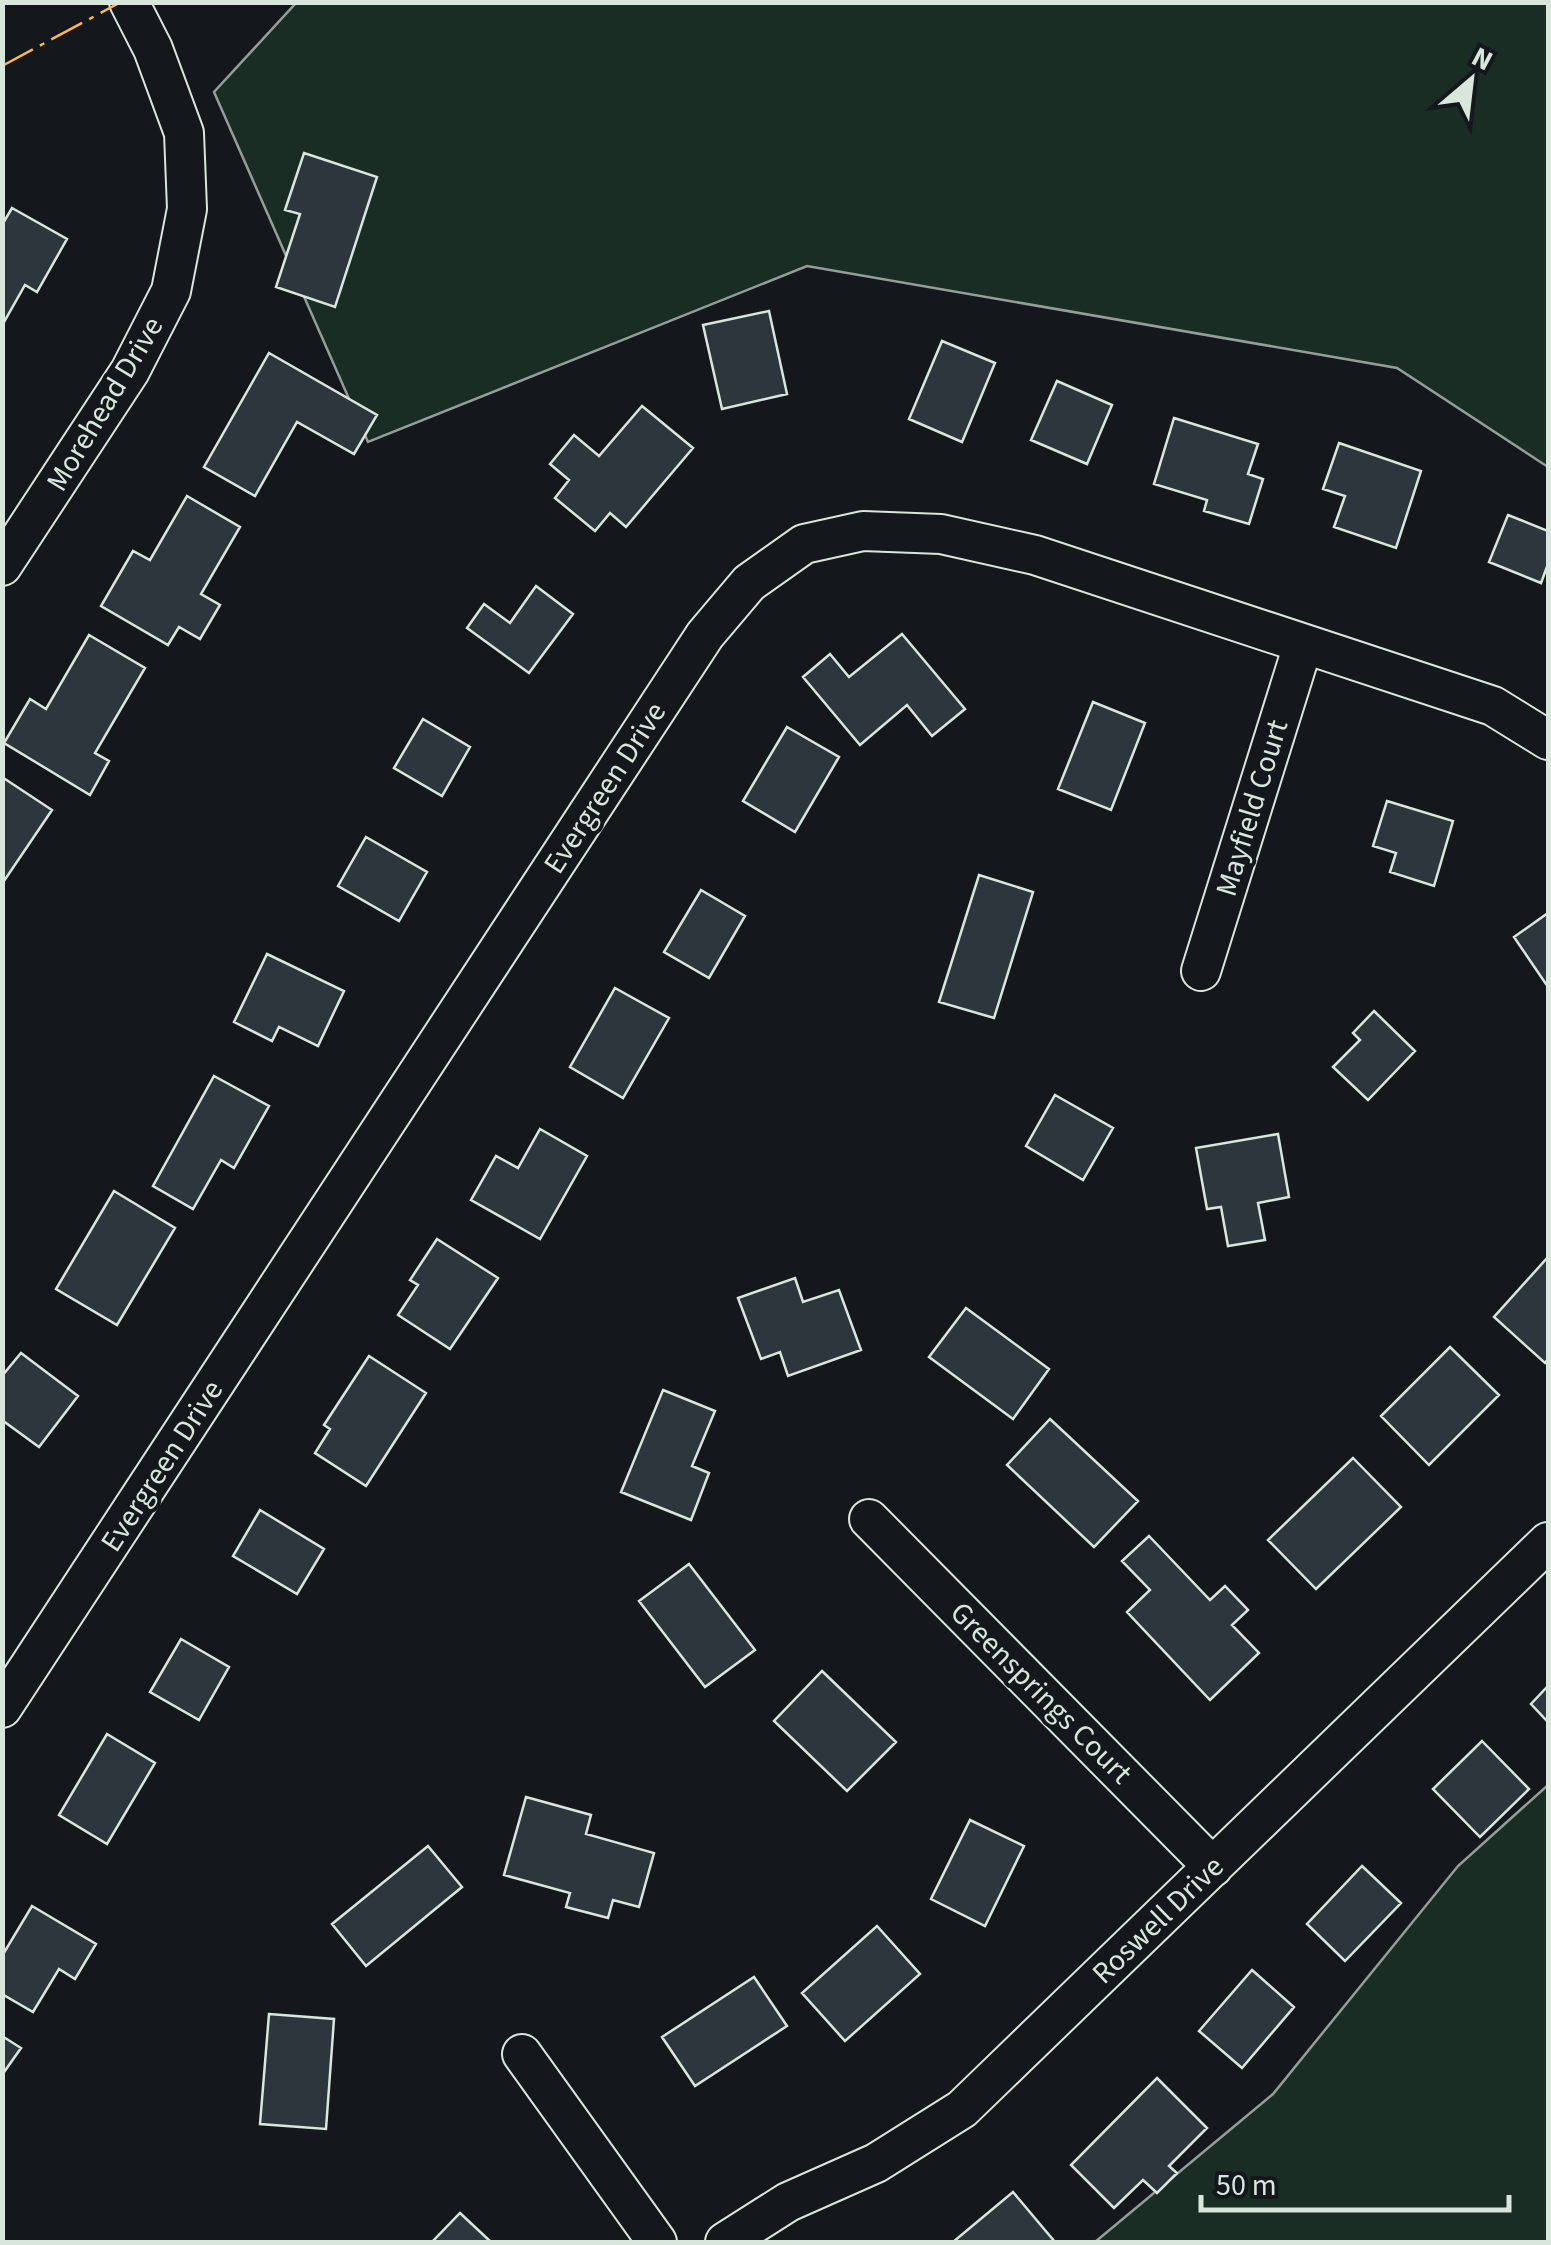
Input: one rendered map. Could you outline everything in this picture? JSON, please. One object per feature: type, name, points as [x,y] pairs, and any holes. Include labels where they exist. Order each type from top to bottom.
[{"type":"street","name":"Morehead Drive","points":[[2,566],[130,371],[171,291],[187,208],[184,133],[153,49],[129,2]]},
{"type":"street","name":"Evergreen Drive","points":[[2,1708],[694,652],[749,583],[804,544],[862,531],[940,534],[1035,555],[1493,706],[1548,740]]},
{"type":"street","name":"Mayfield Court","points":[[1201,972],[1303,645]]},
{"type":"street","name":"Greensprings Court","points":[[868,1519],[1214,1867]]},
{"type":"street","name":"Roswell Drive","points":[[725,2242],[788,2202],[876,2163],[962,2108],[1548,1542]]},
{"type":"street","points":[[522,2054],[657,2242]]},
{"type":"green space","points":[[296,3],[1548,3],[1548,467],[1397,368],[807,266],[368,442],[214,92]]},
{"type":"green space","points":[[1548,1785],[1548,2242],[1095,2242],[1273,2094],[1458,1866]]},
{"type":"building","points":[[304,153],[377,177],[335,307],[276,287],[300,214],[285,210]]},
{"type":"building","points":[[12,208],[67,239],[37,292],[25,285],[4,322],[2,225]]},
{"type":"building","points":[[769,311],[787,394],[722,409],[703,325]]},
{"type":"building","points":[[942,341],[995,363],[962,442],[909,419]]},
{"type":"building","points":[[269,353],[377,415],[354,454],[297,422],[255,496],[204,467]]},
{"type":"building","points":[[1057,381],[1112,405],[1087,464],[1031,440]]},
{"type":"building","points":[[642,406],[693,448],[626,527],[610,513],[595,531],[555,498],[569,480],[550,464],[574,435],[599,456]]},
{"type":"building","points":[[1174,418],[1258,444],[1248,474],[1263,479],[1249,524],[1204,511],[1207,500],[1154,484]]},
{"type":"building","points":[[1339,443],[1421,471],[1396,548],[1334,527],[1345,496],[1323,489]]},
{"type":"building","points":[[187,496],[240,527],[201,594],[220,605],[200,639],[179,627],[168,645],[101,606],[133,551],[150,560]]},
{"type":"building","points":[[1508,515],[1548,531],[1548,564],[1541,583],[1489,562]]},
{"type":"building","points":[[536,586],[573,614],[529,673],[467,628],[484,604],[510,623]]},
{"type":"building","points":[[902,634],[965,709],[932,736],[907,705],[860,745],[803,677],[830,654],[849,677]]},
{"type":"building","points":[[89,635],[145,668],[95,753],[109,761],[90,795],[4,743],[30,699],[46,709]]},
{"type":"building","points":[[1093,702],[1145,723],[1111,810],[1058,789]]},
{"type":"building","points":[[423,719],[470,747],[442,796],[394,768]]},
{"type":"building","points":[[787,727],[839,757],[795,832],[743,801]]},
{"type":"building","points":[[2,777],[52,810],[2,884]]},
{"type":"building","points":[[1387,801],[1453,821],[1434,886],[1390,872],[1396,853],[1373,846]]},
{"type":"building","points":[[366,837],[427,872],[399,921],[338,886]]},
{"type":"building","points":[[979,875],[1033,892],[994,1018],[939,1002]]},
{"type":"building","points":[[701,890],[745,916],[709,978],[664,952]]},
{"type":"building","points":[[1548,913],[1548,987],[1514,937]]},
{"type":"building","points":[[267,954],[344,991],[318,1046],[279,1027],[272,1041],[234,1022]]},
{"type":"building","points":[[615,988],[669,1018],[623,1098],[570,1067]]},
{"type":"building","points":[[1374,1011],[1415,1051],[1368,1100],[1333,1067],[1360,1040],[1353,1033]]},
{"type":"building","points":[[214,1076],[269,1106],[234,1168],[221,1160],[193,1209],[153,1186]]},
{"type":"building","points":[[1055,1095],[1113,1128],[1083,1180],[1026,1146]]},
{"type":"building","points":[[540,1129],[587,1156],[540,1239],[471,1200],[496,1156],[518,1168]]},
{"type":"building","points":[[1278,1134],[1289,1197],[1258,1203],[1265,1240],[1228,1246],[1221,1207],[1207,1209],[1196,1148]]},
{"type":"building","points":[[114,1191],[175,1228],[117,1325],[56,1289]]},
{"type":"building","points":[[437,1239],[498,1278],[450,1349],[398,1315],[418,1285],[410,1280]]},
{"type":"building","points":[[1548,1257],[1548,1359],[1545,1363],[1494,1317]]},
{"type":"building","points":[[795,1278],[803,1302],[839,1290],[861,1350],[788,1376],[780,1352],[761,1359],[738,1298]]},
{"type":"building","points":[[966,1308],[1049,1369],[1013,1419],[929,1357]]},
{"type":"building","points":[[1450,1347],[1499,1395],[1429,1465],[1381,1416]]},
{"type":"building","points":[[21,1353],[78,1396],[39,1447],[2,1420],[2,1376]]},
{"type":"building","points":[[369,1356],[426,1393],[366,1486],[315,1453],[330,1429],[324,1425]]},
{"type":"building","points":[[663,1390],[715,1411],[692,1466],[709,1473],[691,1520],[621,1492]]},
{"type":"building","points":[[1050,1419],[1138,1501],[1094,1547],[1007,1465]]},
{"type":"building","points":[[1353,1458],[1401,1507],[1316,1589],[1268,1540]]},
{"type":"building","points":[[260,1510],[324,1549],[297,1594],[233,1556]]},
{"type":"building","points":[[1149,1536],[1210,1600],[1225,1586],[1248,1610],[1232,1625],[1259,1653],[1210,1700],[1127,1612],[1150,1590],[1122,1561]]},
{"type":"building","points":[[689,1564],[755,1650],[705,1687],[639,1601]]},
{"type":"building","points":[[181,1639],[229,1667],[199,1720],[150,1692]]},
{"type":"building","points":[[822,1671],[896,1742],[847,1791],[774,1721]]},
{"type":"building","points":[[1548,1686],[1548,1722],[1531,1704]]},
{"type":"building","points":[[107,1734],[155,1763],[107,1844],[59,1815]]},
{"type":"building","points":[[1482,1741],[1529,1789],[1480,1837],[1433,1789]]},
{"type":"building","points":[[526,1797],[591,1815],[586,1834],[654,1853],[639,1907],[613,1900],[608,1918],[566,1907],[570,1893],[504,1875]]},
{"type":"building","points":[[970,1820],[1024,1846],[985,1926],[931,1899]]},
{"type":"building","points":[[428,1846],[462,1887],[366,1966],[332,1924]]},
{"type":"building","points":[[1362,1866],[1401,1903],[1345,1961],[1307,1924]]},
{"type":"building","points":[[32,1906],[96,1944],[75,1979],[59,1969],[33,2012],[2,1994],[2,1956]]},
{"type":"building","points":[[877,1926],[920,1974],[845,2041],[802,1993]]},
{"type":"building","points":[[1252,1970],[1294,2007],[1242,2068],[1199,2031]]},
{"type":"building","points":[[754,1977],[787,2026],[695,2086],[662,2037]]},
{"type":"building","points":[[269,2014],[334,2019],[326,2129],[260,2124]]},
{"type":"building","points":[[2,2036],[21,2048],[2,2075]]},
{"type":"building","points":[[1157,2078],[1207,2128],[1169,2166],[1177,2173],[1157,2193],[1143,2180],[1114,2208],[1071,2165]]},
{"type":"building","points":[[1013,2192],[1055,2242],[953,2242]]},
{"type":"building","points":[[460,2213],[491,2242],[432,2242]]},
{"type":"power","points":[[2,66],[121,2]]}]
